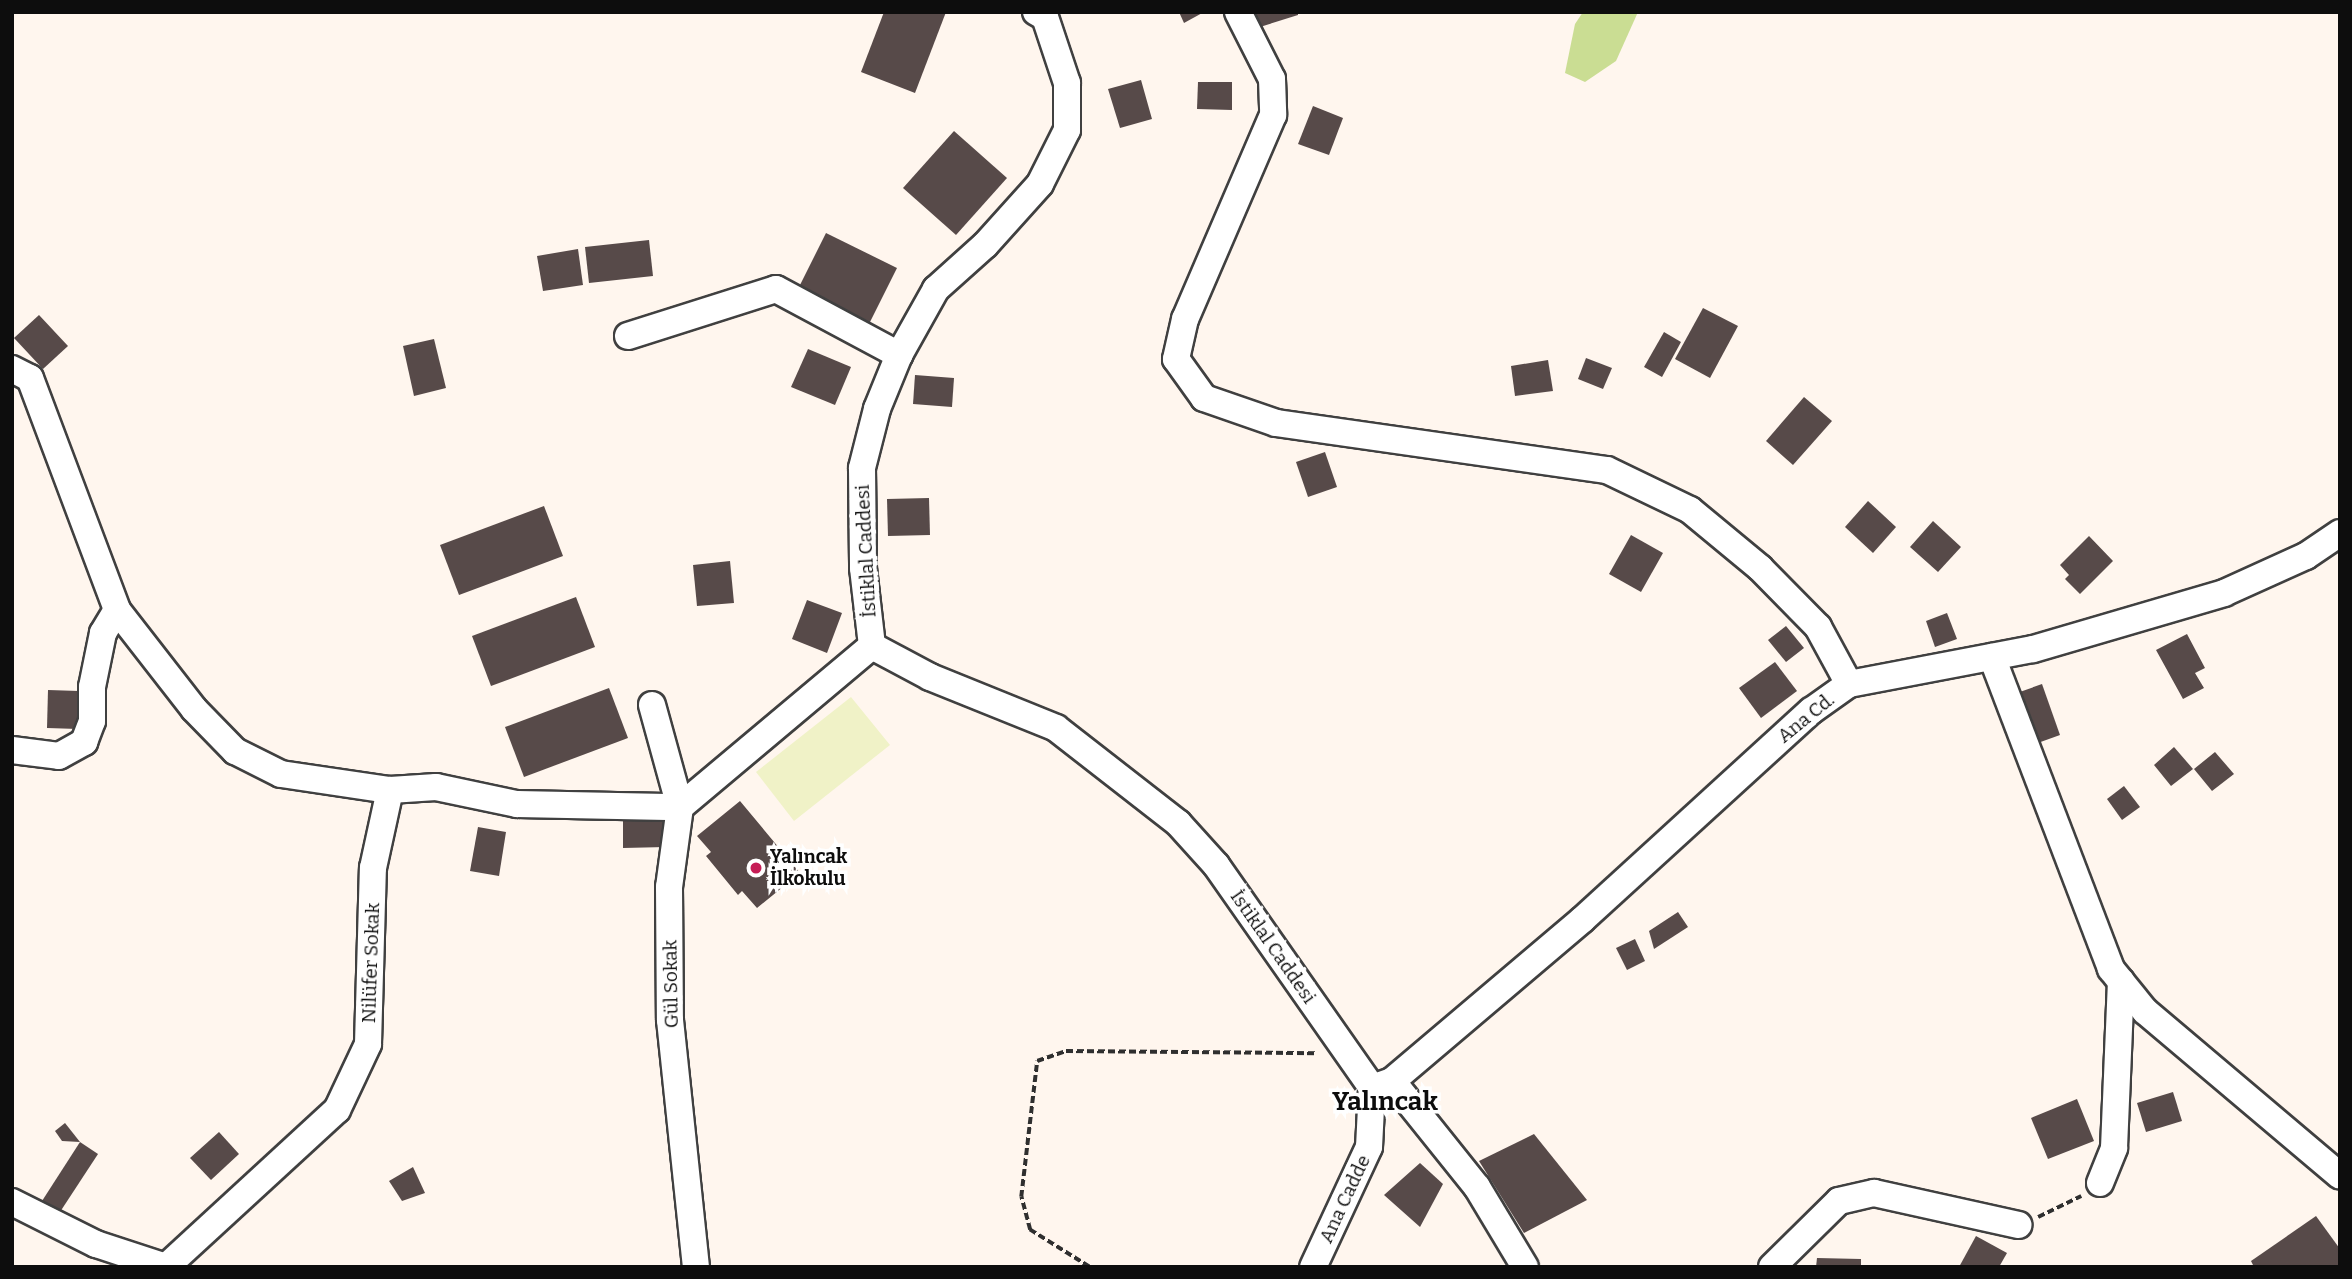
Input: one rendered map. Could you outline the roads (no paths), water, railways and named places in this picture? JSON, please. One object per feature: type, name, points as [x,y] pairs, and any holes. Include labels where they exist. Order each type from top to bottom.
[{"type":"street","points":[[1238,12],[1272,79],[1273,115],[1185,319],[1176,359],[1204,398],[1276,423],[1607,470],[1690,510],[1760,568],[1818,627],[1849,684]]},
{"type":"street","name":"İstiklal Caddesi","points":[[1043,14],[1068,83],[1067,130],[1040,184],[985,245],[936,289],[900,355],[877,409],[862,468],[863,568],[872,646],[930,677],[1056,728],[1178,823],[1216,865],[1348,1053],[1382,1085]]},
{"type":"street","points":[[628,335],[776,289],[900,355]]},
{"type":"street","points":[[12,369],[30,378],[117,610],[194,709],[236,751],[281,774],[390,790],[436,787],[517,804],[680,807],[872,646]]},
{"type":"street","name":"Ana Cd.","points":[[1382,1085],[1583,919],[1811,711],[1849,684],[1992,657],[2224,593],[2306,556],[2340,533]]},
{"type":"street","points":[[12,750],[60,756],[83,742],[92,721],[92,687],[103,633],[117,610]]},
{"type":"street","points":[[1992,657],[2095,931],[2121,981],[2145,1011],[2340,1176]]},
{"type":"street","name":"Gül Sokak","points":[[652,705],[680,807],[669,887],[670,1020],[696,1267]]},
{"type":"street","name":"Nilüfer Sokak","points":[[166,1267],[337,1110],[368,1044],[373,868],[390,790]]},
{"type":"street","points":[[2100,1183],[2114,1148],[2121,981]]},
{"type":"street","points":[[1382,1085],[1477,1187],[1525,1267]]},
{"type":"street","name":"Ana Cadde","points":[[1313,1267],[1369,1147],[1382,1085]]},
{"type":"street","points":[[1772,1267],[1839,1201],[1874,1193],[2018,1225]]},
{"type":"street","points":[[12,1202],[96,1244],[166,1267]]},
{"type":"place","name":"Yalıncak İlkokulu","points":[[756,868]]},
{"type":"district","name":"Yalıncak","points":[[1385,1102]]}]
